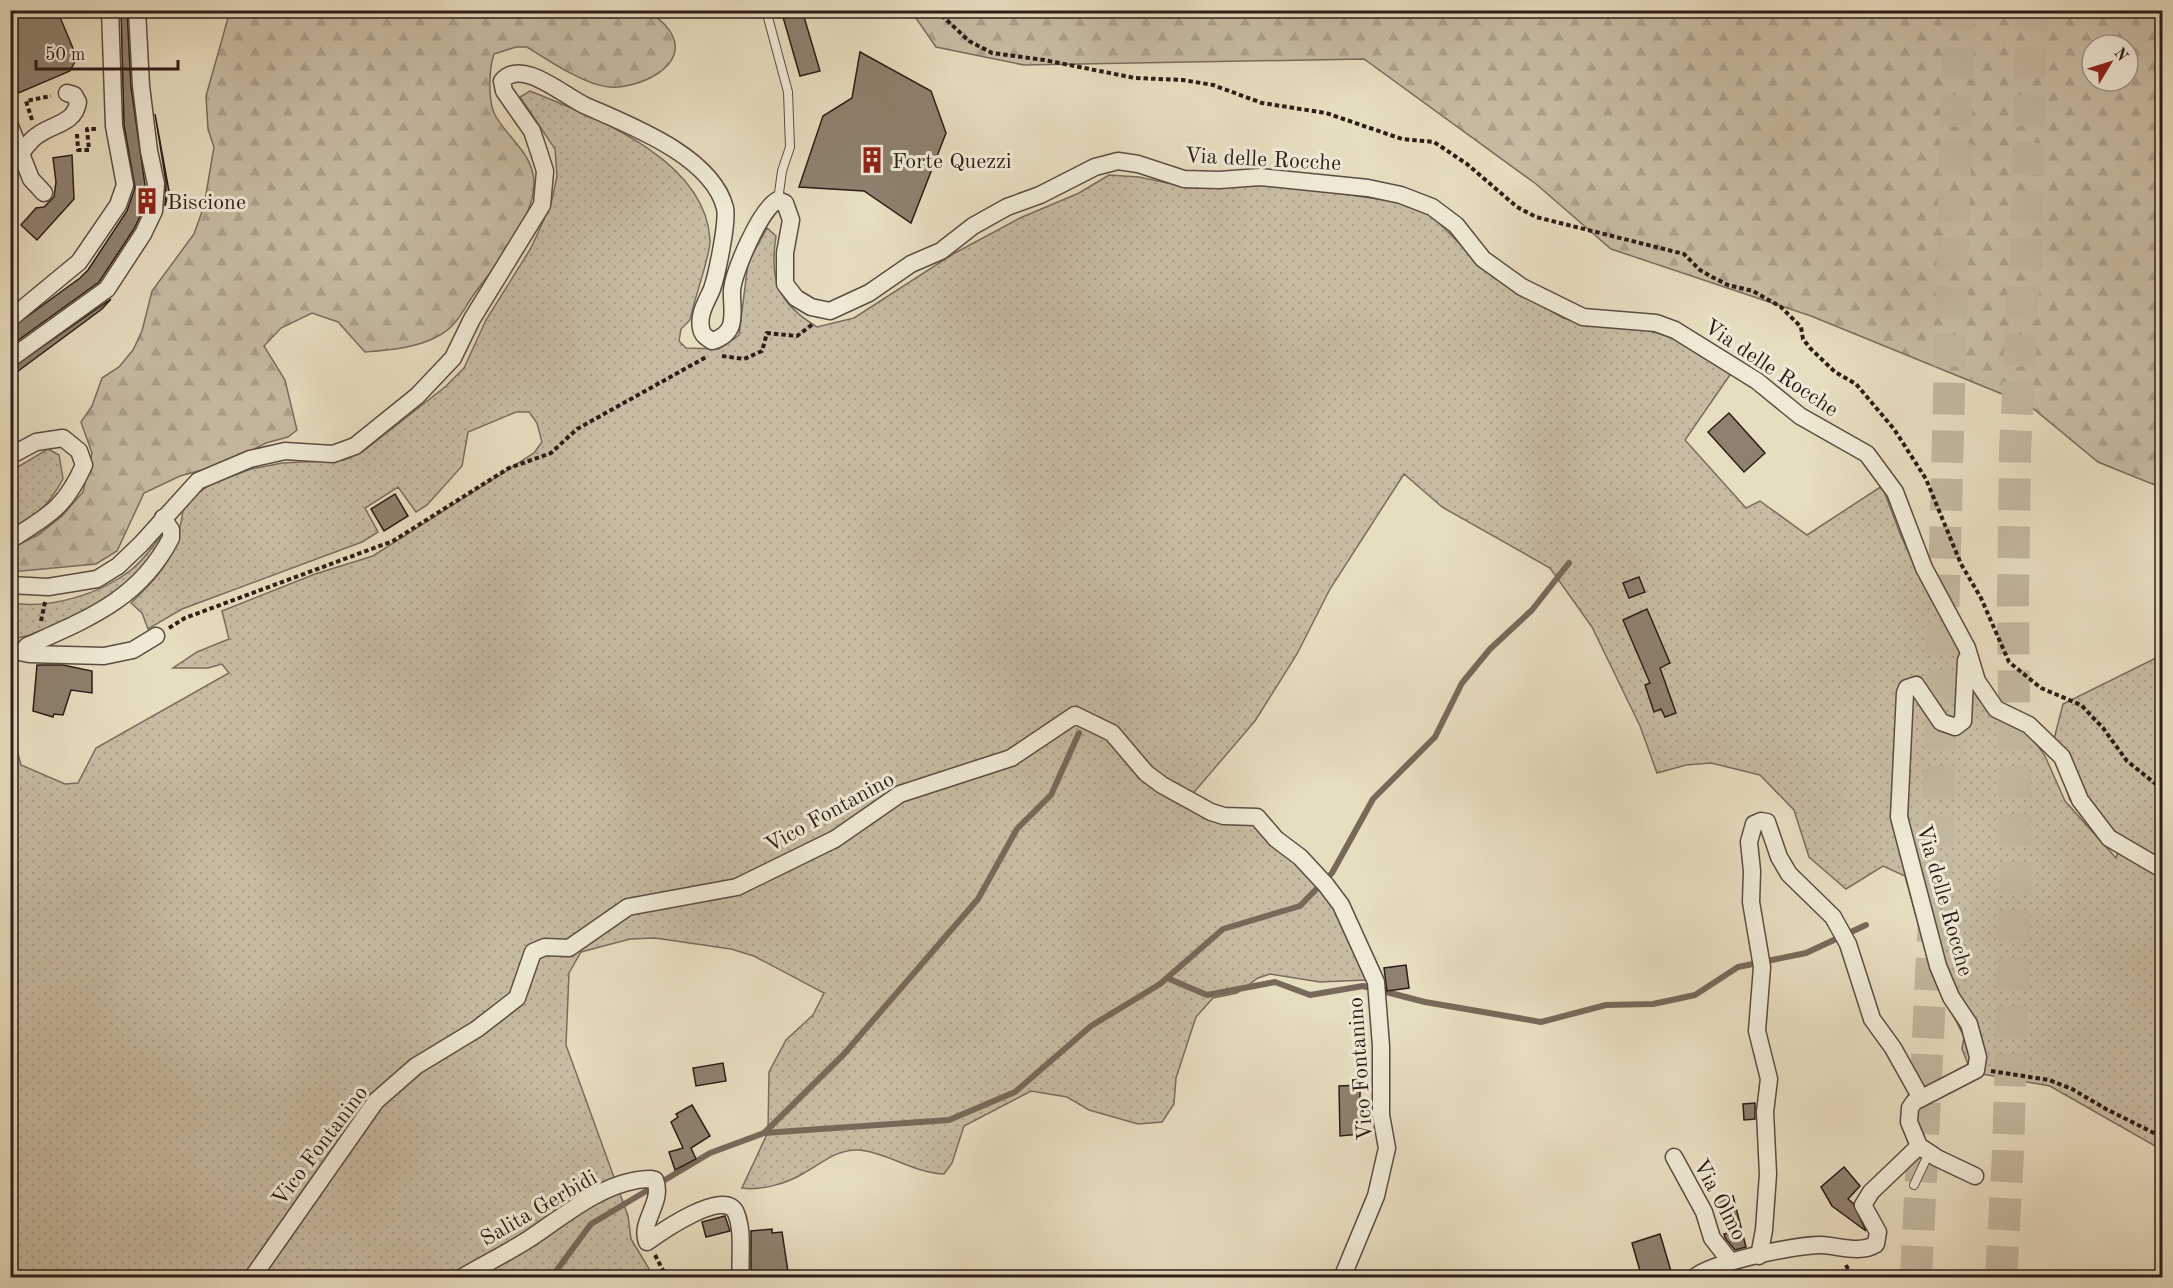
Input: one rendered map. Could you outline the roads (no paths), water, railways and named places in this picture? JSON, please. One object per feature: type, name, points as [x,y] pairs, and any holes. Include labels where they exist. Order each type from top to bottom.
[{"type":"street","points":[[10,319],[79,262],[118,205],[125,185],[114,126],[110,10]]},
{"type":"street","points":[[10,359],[107,289],[143,234],[154,212],[156,184],[142,98],[137,10]]},
{"type":"street","points":[[10,585],[48,587],[97,579],[118,566],[198,481],[250,459],[285,451],[333,454],[356,446],[417,396],[453,358],[472,319],[531,227],[542,205],[546,188],[545,171],[532,131],[504,92],[502,81],[510,74],[528,75],[543,80],[585,106],[653,135],[699,169],[716,190],[725,208],[725,220],[718,271],[702,313],[700,325],[703,335],[712,340],[721,338],[731,326],[735,305],[732,290],[752,233],[770,204],[778,200]]},
{"type":"street","points":[[21,153],[38,134],[57,127],[75,113],[78,102],[74,95],[67,93]]},
{"type":"street","points":[[10,126],[31,179],[44,193]]},
{"type":"street","name":"Via delle Rocche","points":[[778,200],[785,203],[791,220],[785,253],[785,284],[796,298],[811,307],[830,310],[859,298],[911,264],[941,251],[973,226],[1007,207],[1040,195],[1095,167],[1118,161],[1138,164],[1184,179],[1219,180],[1268,177],[1368,188],[1401,195],[1432,207],[1456,225],[1483,259],[1522,287],[1583,317],[1656,323],[1675,330],[1757,381],[1800,416],[1867,454],[1895,492],[1924,568],[1967,648],[1977,681],[1996,709],[2029,726],[2062,757],[2079,800],[2109,838],[2163,869]]},
{"type":"street","points":[[10,456],[36,442],[63,438],[79,451],[84,465],[76,483],[49,517],[10,540]]},
{"type":"street","points":[[20,649],[100,614],[131,591],[171,538],[171,530],[163,518]]},
{"type":"street","points":[[20,649],[29,654],[104,656],[133,650],[156,636]]},
{"type":"street","name":"Via delle Rocche","points":[[1921,1098],[1976,1070],[1978,1057],[1970,1024],[1951,997],[1938,966],[1899,817],[1898,796],[1905,693],[1907,688],[1916,686],[1941,722],[1955,727],[1963,721],[1967,648]]},
{"type":"street","name":"Vico Fontanino","points":[[252,1278],[376,1101],[416,1066],[477,1029],[517,998],[533,952],[546,947],[569,948],[628,907],[737,887],[835,839],[900,794],[1011,758],[1076,715],[1112,733],[1146,773],[1162,785],[1211,812],[1224,816],[1257,817],[1276,839],[1307,864],[1341,905],[1376,982],[1381,1046],[1382,1115],[1387,1148],[1376,1196],[1342,1278]]},
{"type":"street","points":[[1759,1256],[1764,1230],[1767,1174],[1765,1112],[1769,1079],[1757,1031],[1762,967],[1752,914],[1749,842],[1754,824],[1761,821],[1767,822],[1779,857],[1789,874],[1833,917],[1848,944],[1872,1018],[1893,1048],[1921,1098],[1910,1108],[1908,1115],[1924,1149],[1975,1176]]},
{"type":"street","name":"Via Olmo","points":[[1694,1278],[1730,1261],[1822,1245],[1869,1249],[1876,1244],[1878,1232],[1863,1205],[1871,1192],[1924,1149]]},
{"type":"street","name":"Via Olmo","points":[[1674,1157],[1704,1212],[1712,1238],[1730,1261]]},
{"type":"street","name":"Salita Gerbidi","points":[[461,1278],[527,1240],[577,1205],[620,1186],[646,1179],[656,1187],[646,1238],[689,1215],[722,1205],[729,1206],[735,1211],[740,1231],[741,1278]]},
{"type":"lane","points":[[766,10],[788,92],[790,147],[782,171],[778,200]]},
{"type":"lane","points":[[1914,1185],[1924,1149]]},
{"type":"waterway","points":[[764,1133],[949,1120],[1015,1092],[1091,1026],[1160,984],[1223,929],[1300,906],[1332,873],[1373,799],[1435,737],[1462,683],[1490,649],[1532,610],[1569,563]]},
{"type":"waterway","points":[[551,1278],[591,1224],[710,1153],[764,1133],[844,1054],[978,899],[1017,829],[1051,795],[1079,733]]},
{"type":"waterway","points":[[1167,978],[1207,995],[1275,982],[1310,995],[1363,986],[1425,1002],[1541,1022],[1606,1005],[1653,1004],[1695,995],[1738,967],[1806,953],[1866,925]]},
{"type":"tunnel","points":[[1916,1278],[1937,856],[1959,10]]},
{"type":"tunnel","points":[[2001,1278],[2008,1153],[2016,888],[2013,599],[2015,451],[2026,241],[2032,10]]},
{"type":"place","name":"Forte Quezzi","points":[[872,160]]},
{"type":"place","name":"Biscione","points":[[147,201]]}]
